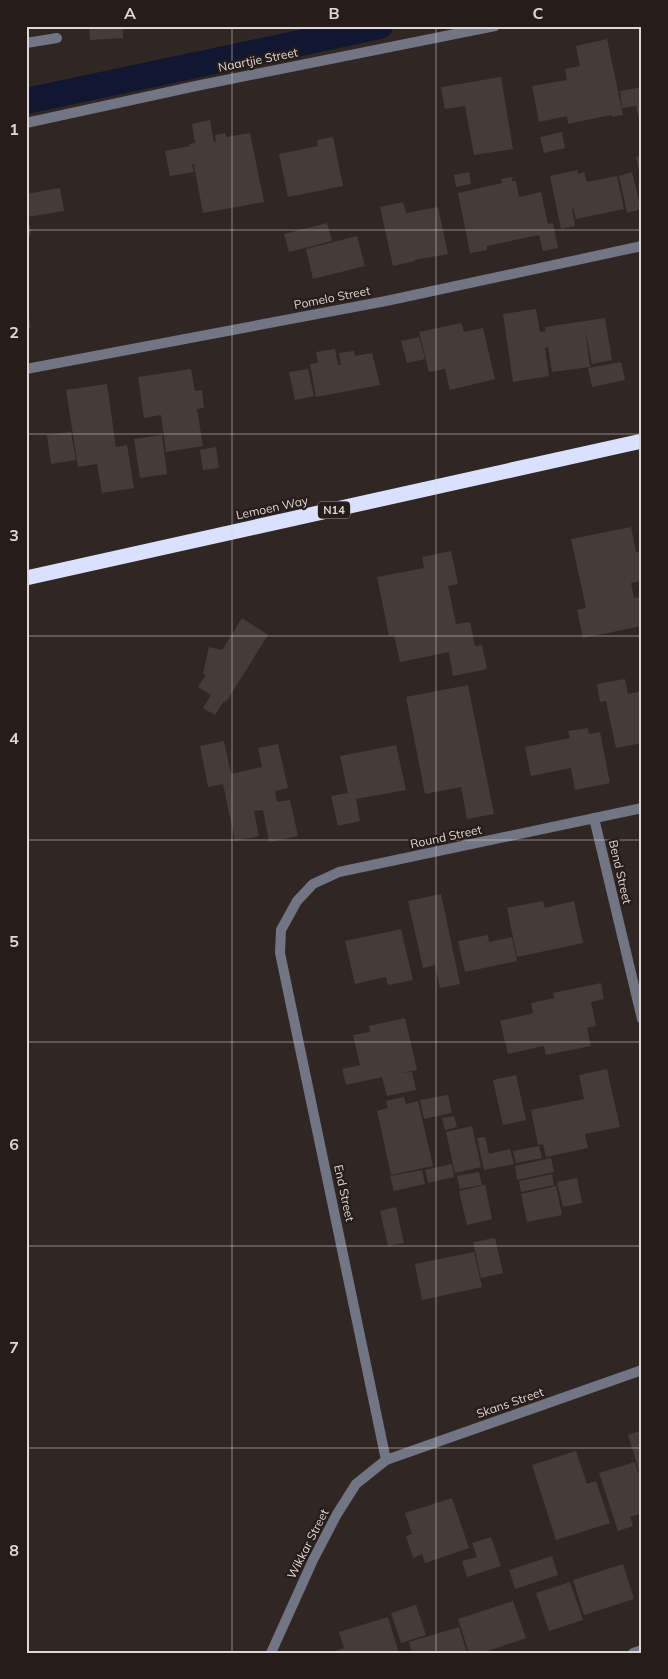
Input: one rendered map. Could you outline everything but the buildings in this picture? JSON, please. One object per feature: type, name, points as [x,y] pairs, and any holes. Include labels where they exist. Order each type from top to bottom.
[{"type":"highway","name":"Lemoen Way","points":[[26,578],[642,441]]},
{"type":"street","name":"Naartjie Street","points":[[26,123],[196,86],[494,26]]},
{"type":"street","points":[[26,44],[58,38]]},
{"type":"street","name":"Pomelo Street","points":[[26,369],[386,301],[642,246]]},
{"type":"street","name":"Round Street","points":[[281,930],[297,902],[312,884],[338,872],[642,808]]},
{"type":"street","name":"Bend Street","points":[[594,818],[642,1019]]},
{"type":"street","name":"End Street","points":[[281,930],[280,953],[386,1460]]},
{"type":"street","name":"Skans Street","points":[[386,1460],[642,1370]]},
{"type":"street","name":"Wikkar Street","points":[[270,1653],[313,1560],[337,1514],[356,1484],[386,1460]]},
{"type":"street","points":[[633,1653],[642,1650]]},
{"type":"waterway","points":[[26,101],[380,26]]}]
